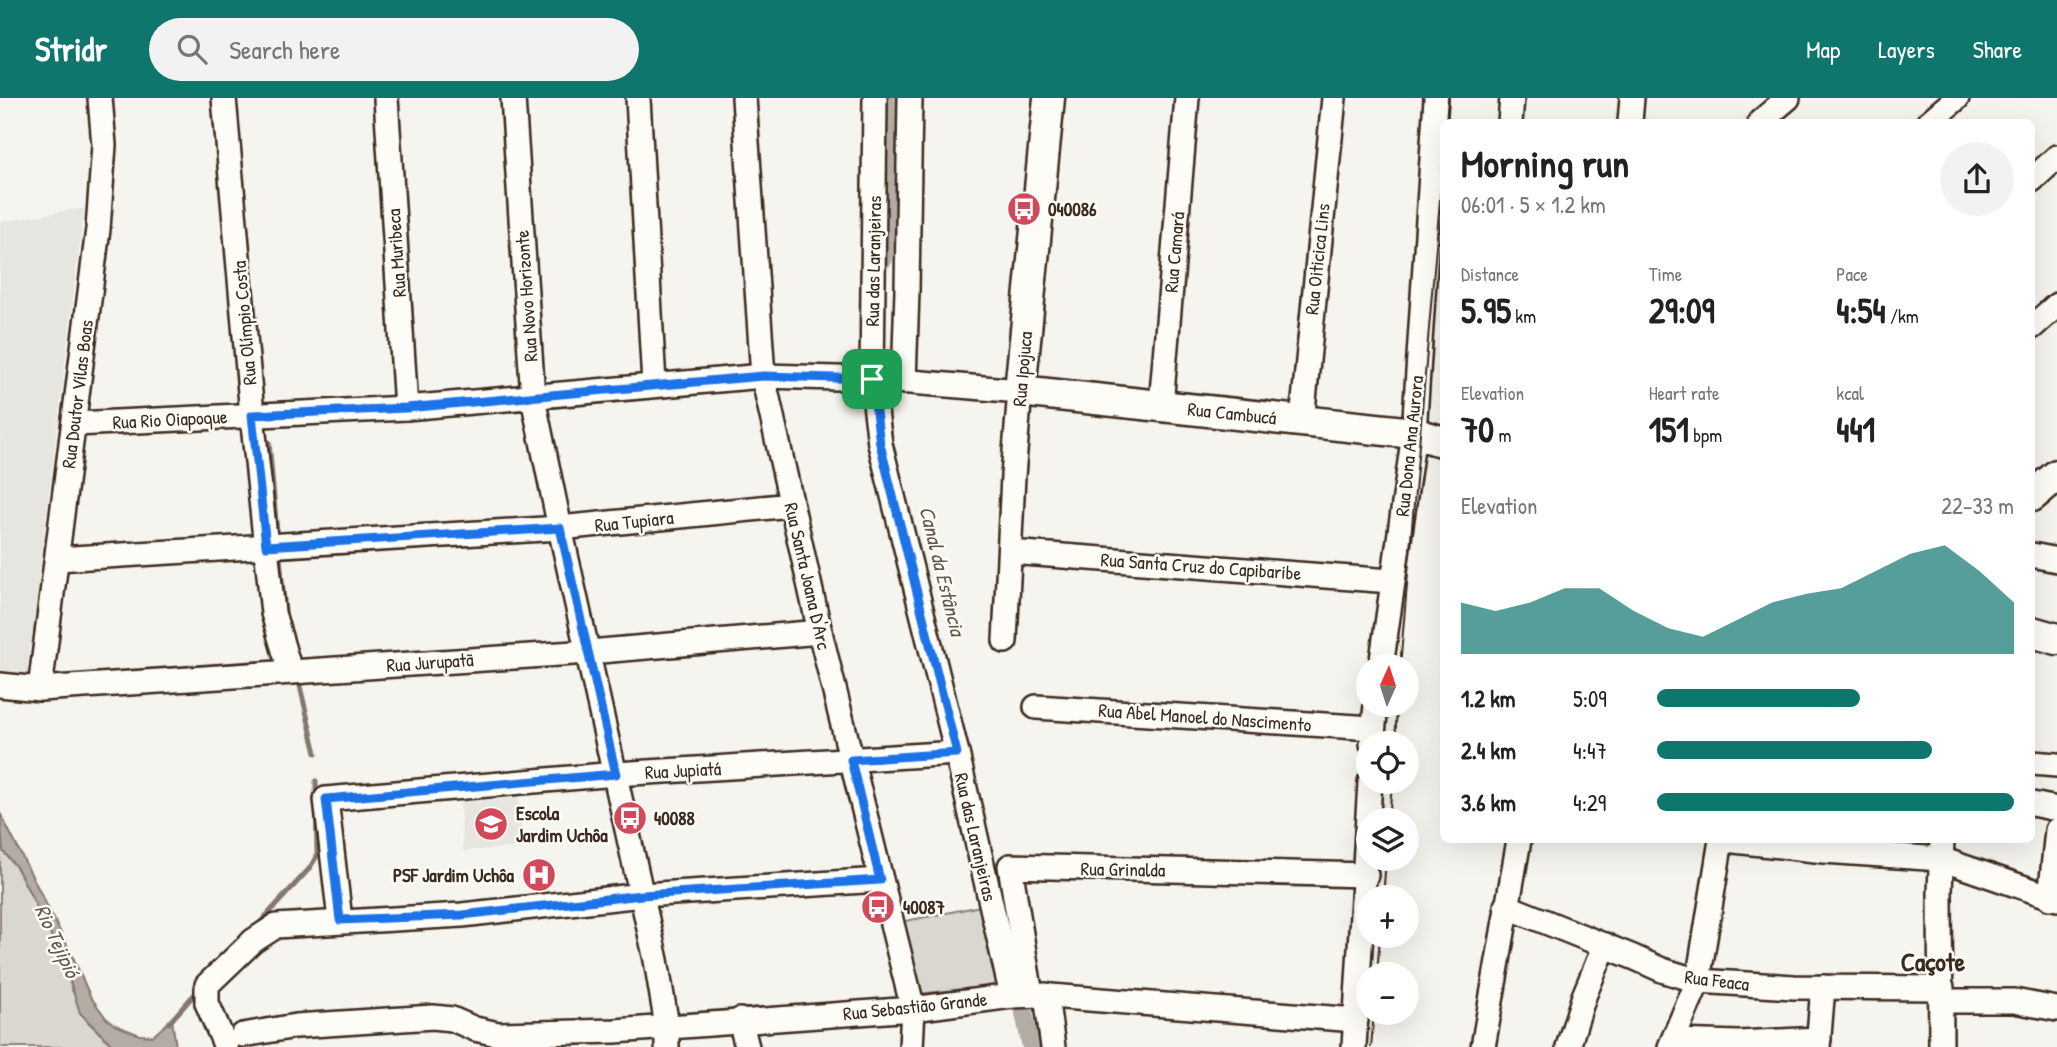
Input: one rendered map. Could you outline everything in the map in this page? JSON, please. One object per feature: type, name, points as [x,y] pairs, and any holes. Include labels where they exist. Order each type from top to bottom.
[{"type":"main road","name":"Rua Ipojuca","points":[[1020,391],[1049,98]]},
{"type":"main road","name":"Rua Cambucá","points":[[1020,391],[1414,433],[1440,441]]},
{"type":"main road","points":[[2035,633],[2057,639]]},
{"type":"street","name":"Rua Doutor Vilas Boas","points":[[40,689],[98,229],[104,145],[100,98]]},
{"type":"street","name":"Rua Olímpio Costa","points":[[224,98],[252,415],[273,613],[290,671]]},
{"type":"street","name":"Rua Muribeca","points":[[386,98],[406,408]]},
{"type":"street","name":"Rua Novo Horizonte","points":[[513,98],[533,398],[656,960],[667,1036]]},
{"type":"street","points":[[638,98],[654,384]]},
{"type":"street","name":"Rua Santa Joana D'Arc","points":[[744,98],[763,376],[820,632],[913,1009],[911,1047]]},
{"type":"street","name":"Rua das Laranjeiras","points":[[875,98],[873,379],[880,444],[957,753],[1029,995],[1053,1047]]},
{"type":"street","name":"Rua das Laranjeiras","points":[[901,381],[908,291],[910,98]]},
{"type":"street","name":"Rua Camará","points":[[1161,405],[1187,98]]},
{"type":"street","name":"Rua Oiticica Lins","points":[[1302,421],[1334,98]]},
{"type":"street","name":"Rua Dona Ana Aurora","points":[[1383,654],[1414,433],[1436,98]]},
{"type":"street","points":[[1510,119],[1512,98]]},
{"type":"street","points":[[1764,119],[1788,98]]},
{"type":"street","points":[[1932,119],[1957,98]]},
{"type":"street","points":[[2035,177],[2057,158]]},
{"type":"street","points":[[2035,324],[2057,305]]},
{"type":"street","name":"Rua Rio Oiapoque","points":[[75,424],[406,408],[763,376],[873,379],[1020,391]]},
{"type":"street","name":"Rua Ipojuca","points":[[1005,641],[1020,391]]},
{"type":"street","name":"Rua Tupiara","points":[[57,559],[560,528],[791,505]]},
{"type":"street","name":"Rua Santa Cruz do Capibaribe","points":[[1010,552],[1391,581]]},
{"type":"street","points":[[2035,556],[2057,560]]},
{"type":"street","name":"Rua Jurupatã","points":[[0,684],[40,689],[589,652],[820,632]]},
{"type":"street","name":"Rua Abel Manoel do Nascimento","points":[[1036,707],[1374,726]]},
{"type":"street","name":"Rua Jupiatá","points":[[340,920],[326,799],[616,774],[957,753]]},
{"type":"street","points":[[2035,762],[2057,765]]},
{"type":"street","points":[[1360,962],[1369,794]]},
{"type":"street","points":[[2035,805],[2057,809]]},
{"type":"street","points":[[1751,843],[1824,851],[1942,850],[2053,898],[2057,830]]},
{"type":"street","points":[[1483,1047],[1518,843]]},
{"type":"street","points":[[1722,843],[1698,981],[1671,1044],[1818,1043],[1823,987]]},
{"type":"street","points":[[1941,1047],[1942,850]]},
{"type":"street","name":"Rua Grinalda","points":[[1029,995],[1010,866],[1366,875]]},
{"type":"street","points":[[234,1041],[207,1003],[207,985],[253,941],[276,926],[340,920],[478,914],[642,895],[880,880]]},
{"type":"street","name":"Rua Feaca","points":[[1506,906],[1662,970],[1698,981],[1942,994],[2014,1001],[2057,1009]]},
{"type":"street","points":[[1568,1047],[1584,996],[1605,945]]},
{"type":"street","name":"Rua Sebastião Grande","points":[[234,1041],[296,1026],[433,1017],[452,1019],[472,1038],[498,1034],[615,1031],[667,1036],[740,1020],[913,1009],[1029,995],[1356,1020]]},
{"type":"street","points":[[740,1020],[747,1047]]},
{"type":"street","points":[[1354,1047],[1356,1020]]},
{"type":"shaded area","points":[[84,208],[27,675],[0,673],[0,222]]},
{"type":"shaded area","name":"Escola Jardim Uchôa","points":[[519,798],[522,847],[463,851],[460,802]]},
{"type":"shaded area","points":[[0,829],[3,851],[17,868],[38,907],[63,959],[72,990],[87,1021],[114,1047],[0,1047]]},
{"type":"shaded area","points":[[986,905],[1006,985],[917,994],[901,922]]},
{"type":"water","name":"Rio Tejipió","points":[[0,813],[90,996],[106,1018],[115,1025],[140,1035],[153,1036],[172,1019],[176,1047],[114,1047],[80,1013],[63,959],[17,868],[3,851]]},
{"type":"waterway","name":"Canal da Estância","points":[[884,259],[892,98]]},
{"type":"waterway","points":[[269,442],[277,532]]},
{"type":"waterway","points":[[280,558],[286,622]]},
{"type":"waterway","points":[[298,678],[316,753]]},
{"type":"waterway","points":[[256,927],[309,869],[317,856],[316,781]]},
{"type":"waterway","name":"Canal da Estância","points":[[1018,984],[1031,1047]]},
{"type":"waterway","points":[[169,1023],[200,988]]},
{"type":"tram line","points":[[1446,119],[1448,98]]},
{"type":"tram line","points":[[1401,654],[1440,200]]},
{"type":"tram line","points":[[1396,718],[1396,731]]},
{"type":"tram line","points":[[1390,808],[1391,794]]},
{"type":"tram line","points":[[1384,885],[1385,871]]},
{"type":"tram line","points":[[1378,962],[1379,948]]},
{"type":"tram line","points":[[1371,1047],[1373,1025]]},
{"type":"place","name":"040086","points":[[1024,209]]},
{"type":"place","name":"40088","points":[[630,818]]},
{"type":"place","name":"Escola Jardim Uchôa","points":[[491,824]]},
{"type":"place","name":"PSF Jardim Uchôa","points":[[539,875]]},
{"type":"place","name":"40087","points":[[878,907]]},
{"type":"district","name":"Caçote","points":[[1933,962]]},
{"type":"route","points":[[763,376],[872,379],[880,444],[957,753],[851,760],[880,880],[642,895],[478,914],[340,920],[326,799],[616,774],[560,528],[266,546],[252,415],[406,408],[763,376]]}]
